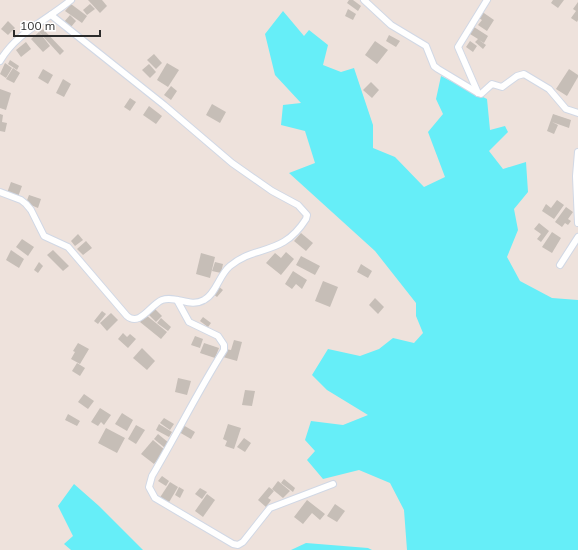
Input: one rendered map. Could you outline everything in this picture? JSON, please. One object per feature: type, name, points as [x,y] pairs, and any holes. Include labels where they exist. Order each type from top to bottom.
[{"type":"street","points":[[0,61],[7,49],[16,39],[71,0]]},
{"type":"street","points":[[364,0],[391,25],[426,46],[434,66],[478,93],[481,94],[492,84],[502,87],[517,76],[524,74],[549,89],[566,108],[578,113]]},
{"type":"street","points":[[478,93],[458,47],[487,0]]},
{"type":"street","points":[[0,192],[26,204],[31,210],[44,236],[68,247],[130,319],[141,318],[160,301],[166,299],[193,303],[203,300],[208,297],[230,266],[253,254],[274,248],[289,239],[306,219],[305,211],[298,204],[251,178],[158,100],[51,15]]},
{"type":"street","points":[[578,152],[576,176],[578,223]]},
{"type":"street","points":[[560,265],[578,237]]},
{"type":"street","points":[[177,300],[189,322],[218,336],[224,345],[224,350],[203,382],[190,411],[152,476],[149,487],[155,498],[204,528],[233,544],[238,545],[243,542],[270,508],[333,484]]},
{"type":"water","points":[[283,11],[304,36],[309,30],[328,45],[323,65],[341,72],[354,68],[373,125],[373,148],[395,157],[424,187],[445,177],[428,132],[443,114],[436,99],[441,76],[487,99],[490,130],[505,126],[508,132],[489,151],[503,169],[526,162],[528,192],[514,209],[518,230],[507,257],[520,281],[552,298],[578,300],[578,550],[407,550],[404,510],[390,483],[359,470],[323,479],[307,460],[315,451],[305,440],[311,421],[343,425],[368,415],[327,390],[312,375],[328,349],[360,356],[379,349],[393,338],[414,343],[423,333],[416,316],[416,303],[375,251],[289,173],[315,163],[305,131],[281,125],[283,105],[301,103],[275,75],[265,34]]},
{"type":"water","points":[[74,484],[99,506],[143,550],[71,550],[64,544],[73,536],[58,506]]},
{"type":"water","points":[[306,543],[368,548],[372,550],[291,550]]},
{"type":"building","points":[[88,0],[102,0],[107,6],[100,13]]},
{"type":"building","points":[[349,0],[353,0],[361,6],[358,11],[347,3]]},
{"type":"building","points":[[553,0],[564,0],[558,8],[551,3]]},
{"type":"building","points":[[578,2],[577,22],[571,18],[576,11],[573,9]]},
{"type":"building","points":[[71,4],[87,16],[82,23],[65,11]]},
{"type":"building","points":[[90,4],[95,9],[87,15],[83,10]]},
{"type":"building","points":[[348,9],[356,14],[353,20],[345,16]]},
{"type":"building","points":[[481,11],[494,20],[487,31],[478,25],[482,20],[477,17]]},
{"type":"building","points":[[70,15],[76,21],[71,27],[64,22]]},
{"type":"building","points":[[8,21],[15,28],[8,35],[1,29]]},
{"type":"building","points":[[474,27],[488,36],[484,43],[479,40],[486,45],[483,49],[475,42],[478,39],[470,34]]},
{"type":"building","points":[[43,29],[64,51],[60,55],[39,32]]},
{"type":"building","points":[[39,32],[50,46],[43,52],[31,39]]},
{"type":"building","points":[[389,35],[400,41],[396,47],[386,41]]},
{"type":"building","points":[[375,41],[388,50],[377,64],[365,55]]},
{"type":"building","points":[[470,41],[477,46],[473,52],[466,47]]},
{"type":"building","points":[[26,42],[31,49],[21,57],[16,50]]},
{"type":"building","points":[[154,54],[162,63],[156,69],[147,60]]},
{"type":"building","points":[[10,60],[19,66],[17,70],[8,64]]},
{"type":"building","points":[[5,63],[12,68],[6,78],[0,74]]},
{"type":"building","points":[[167,63],[179,70],[168,87],[157,80]]},
{"type":"building","points":[[149,64],[156,72],[150,78],[142,70]]},
{"type":"building","points":[[13,68],[20,73],[14,83],[6,79]]},
{"type":"building","points":[[43,69],[53,75],[48,84],[38,78]]},
{"type":"building","points":[[569,69],[578,75],[578,77],[567,96],[556,89]]},
{"type":"building","points":[[63,79],[71,84],[64,97],[56,93]]},
{"type":"building","points":[[371,82],[379,90],[372,98],[363,90]]},
{"type":"building","points":[[171,86],[177,91],[171,100],[164,95]]},
{"type":"building","points":[[0,89],[11,93],[6,110],[0,108]]},
{"type":"building","points":[[130,98],[136,102],[130,111],[124,107]]},
{"type":"building","points":[[212,104],[226,112],[220,123],[206,115]]},
{"type":"building","points":[[149,106],[162,116],[156,124],[143,115]]},
{"type":"building","points":[[0,114],[3,115],[2,122],[7,123],[5,132],[0,131]]},
{"type":"building","points":[[553,114],[571,120],[569,128],[552,122],[558,125],[554,134],[547,131]]},
{"type":"building","points":[[11,182],[22,186],[18,197],[7,193]]},
{"type":"building","points":[[29,195],[41,199],[38,208],[26,203]]},
{"type":"building","points":[[557,200],[564,205],[554,219],[542,211],[546,204],[551,208]]},
{"type":"building","points":[[566,207],[573,212],[568,219],[571,221],[568,225],[565,223],[562,227],[555,222]]},
{"type":"building","points":[[539,223],[549,231],[541,242],[537,239],[541,234],[534,229]]},
{"type":"building","points":[[552,232],[561,238],[552,253],[542,247]]},
{"type":"building","points":[[301,233],[313,243],[306,251],[294,241]]},
{"type":"building","points":[[78,234],[83,240],[75,246],[71,241]]},
{"type":"building","points":[[22,239],[34,247],[28,256],[16,247]]},
{"type":"building","points":[[86,241],[92,248],[83,255],[77,249]]},
{"type":"building","points":[[11,250],[24,259],[19,268],[6,260]]},
{"type":"building","points":[[53,250],[69,266],[63,271],[47,255]]},
{"type":"building","points":[[286,252],[294,259],[281,275],[266,263],[275,253],[281,258]]},
{"type":"building","points":[[201,253],[215,257],[210,278],[196,274]]},
{"type":"building","points":[[301,256],[320,266],[315,275],[296,265]]},
{"type":"building","points":[[39,262],[43,266],[38,273],[34,270]]},
{"type":"building","points":[[215,262],[223,264],[221,273],[212,271]]},
{"type":"building","points":[[361,264],[372,271],[368,278],[357,272]]},
{"type":"building","points":[[293,271],[307,280],[302,289],[296,284],[292,289],[285,284]]},
{"type":"building","points":[[323,281],[338,287],[330,307],[315,301]]},
{"type":"building","points":[[218,286],[223,290],[217,297],[212,293]]},
{"type":"building","points":[[375,298],[384,307],[378,314],[369,305]]},
{"type":"building","points":[[155,309],[162,316],[156,322],[149,315]]},
{"type":"building","points":[[102,311],[106,314],[98,324],[94,321]]},
{"type":"building","points":[[111,313],[118,320],[107,331],[100,323]]},
{"type":"building","points":[[146,315],[167,332],[161,339],[140,322]]},
{"type":"building","points":[[203,317],[211,323],[208,327],[200,321]]},
{"type":"building","points":[[161,318],[171,327],[168,331],[157,323]]},
{"type":"building","points":[[123,333],[127,337],[130,334],[136,339],[128,348],[118,339]]},
{"type":"building","points":[[195,336],[203,339],[200,348],[191,345]]},
{"type":"building","points":[[234,340],[242,342],[237,361],[223,357],[225,349],[231,350]]},
{"type":"building","points":[[78,343],[89,349],[80,364],[71,359],[75,352],[73,351]]},
{"type":"building","points":[[204,343],[219,348],[215,358],[200,353]]},
{"type":"building","points":[[142,348],[155,361],[147,370],[133,358]]},
{"type":"building","points":[[77,363],[85,368],[80,376],[72,371]]},
{"type":"building","points":[[178,378],[191,381],[187,395],[175,392]]},
{"type":"building","points":[[245,390],[255,391],[252,406],[242,405]]},
{"type":"building","points":[[84,394],[94,401],[88,409],[78,402]]},
{"type":"building","points":[[100,408],[111,415],[104,425],[101,422],[98,426],[91,422]]},
{"type":"building","points":[[122,413],[133,420],[127,431],[115,424]]},
{"type":"building","points":[[68,414],[80,421],[77,426],[65,420]]},
{"type":"building","points":[[164,418],[174,424],[170,430],[160,423]]},
{"type":"building","points":[[159,424],[172,432],[169,437],[156,430]]},
{"type":"building","points":[[228,424],[241,428],[234,449],[225,446],[227,441],[223,439]]},
{"type":"building","points":[[136,425],[145,430],[136,444],[128,439]]},
{"type":"building","points":[[183,425],[195,432],[191,439],[179,432]]},
{"type":"building","points":[[106,428],[125,438],[117,453],[98,443]]},
{"type":"building","points":[[158,434],[169,443],[165,448],[154,439]]},
{"type":"building","points":[[244,438],[251,443],[245,452],[237,447]]},
{"type":"building","points":[[153,440],[165,450],[154,464],[141,454]]},
{"type":"building","points":[[162,476],[169,481],[166,486],[158,481]]},
{"type":"building","points":[[284,479],[295,488],[293,492],[281,483]]},
{"type":"building","points":[[278,481],[290,491],[283,498],[272,489]]},
{"type":"building","points":[[170,482],[178,487],[168,504],[159,499]]},
{"type":"building","points":[[179,487],[184,490],[180,498],[175,495]]},
{"type":"building","points":[[269,487],[274,491],[268,498],[271,500],[266,507],[258,500]]},
{"type":"building","points":[[200,488],[207,492],[202,499],[195,494]]},
{"type":"building","points":[[207,494],[215,500],[203,517],[195,511]]},
{"type":"building","points":[[307,500],[325,514],[320,520],[312,513],[303,524],[294,517]]},
{"type":"building","points":[[335,504],[345,511],[337,522],[327,516]]}]
